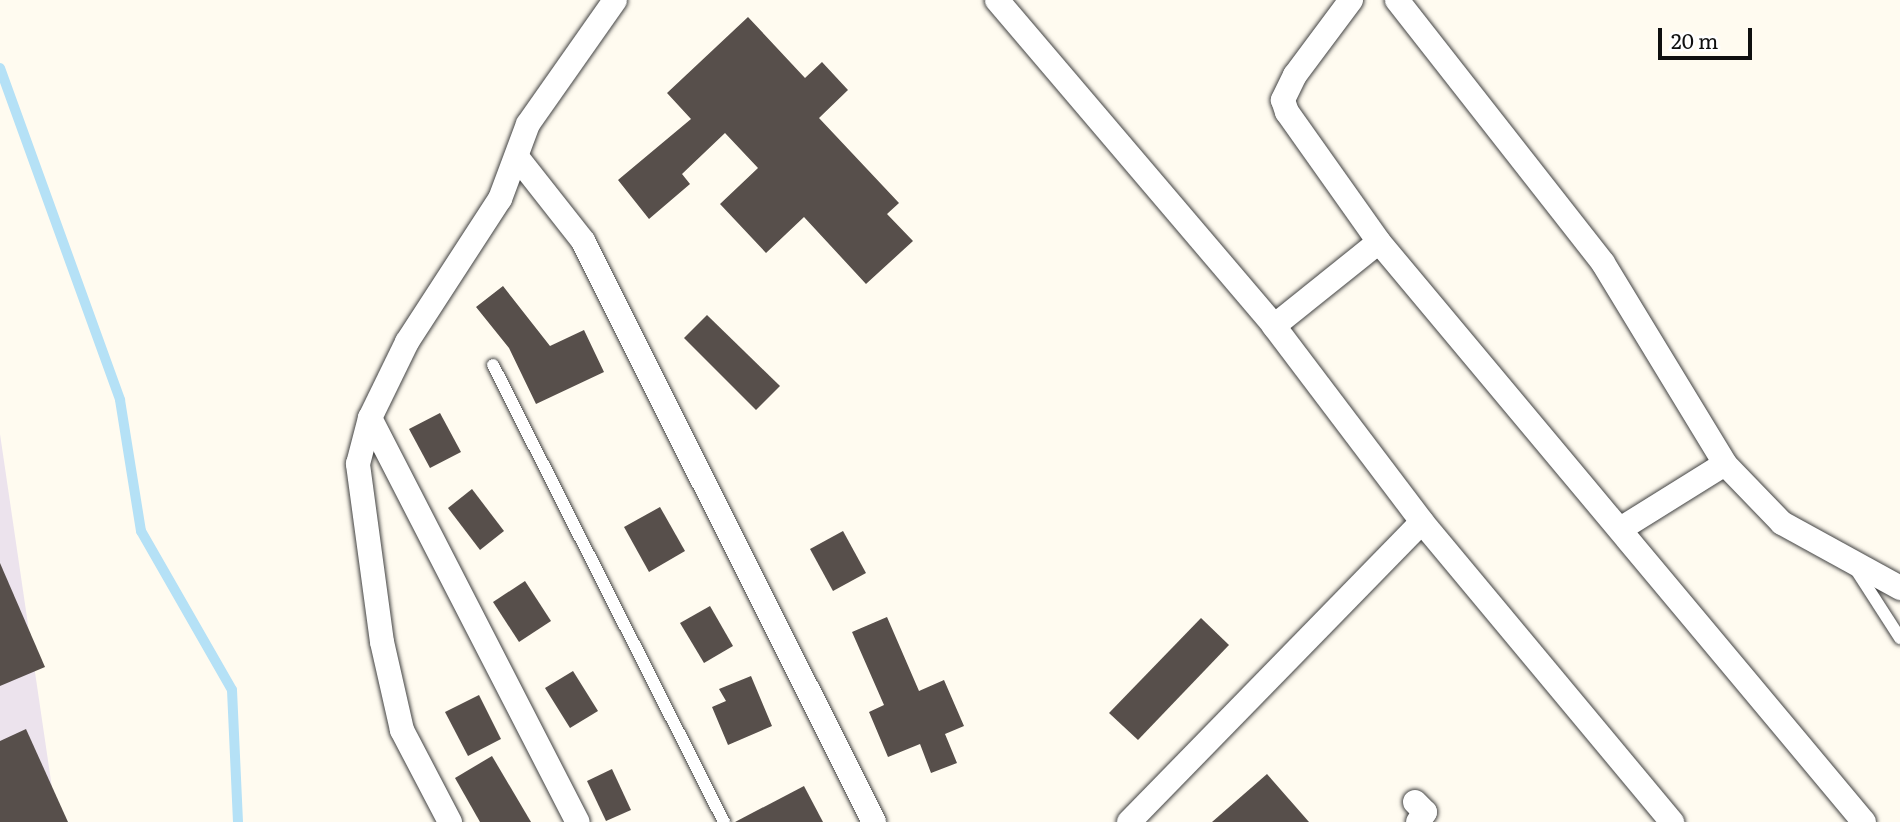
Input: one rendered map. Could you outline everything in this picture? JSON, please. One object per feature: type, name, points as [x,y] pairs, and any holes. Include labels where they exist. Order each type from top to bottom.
[{"type":"street","points":[[450,822],[402,730],[382,642],[358,464],[370,418],[407,342],[500,199],[528,124],[615,0]]},
{"type":"street","points":[[997,0],[1274,326],[1422,522],[1672,822]]},
{"type":"street","points":[[1351,0],[1283,100],[1379,242],[1622,528],[1864,822]]},
{"type":"street","points":[[1397,0],[1603,263],[1725,464],[1782,523],[1852,565],[1900,588]]},
{"type":"street","points":[[517,157],[583,240],[874,822]]},
{"type":"street","points":[[1274,326],[1379,242]]},
{"type":"street","points":[[370,418],[578,822]]},
{"type":"street","points":[[1622,528],[1725,464]]},
{"type":"street","points":[[1129,822],[1422,522]]},
{"type":"lane","points":[[493,365],[724,822]]},
{"type":"lane","points":[[1852,565],[1900,638]]},
{"type":"shaded area","points":[[0,434],[56,815],[0,822]]},
{"type":"building","points":[[748,17],[805,78],[822,62],[848,90],[819,118],[899,203],[887,214],[913,241],[866,284],[804,217],[766,253],[720,204],[758,168],[725,133],[682,174],[690,184],[649,219],[618,180],[691,119],[667,93]]},
{"type":"building","points":[[503,286],[550,346],[584,330],[604,372],[536,404],[509,348],[476,307]]},
{"type":"building","points":[[707,315],[780,386],[756,410],[684,338]]},
{"type":"building","points":[[440,413],[461,452],[430,468],[409,429]]},
{"type":"building","points":[[472,489],[504,531],[480,550],[448,508]]},
{"type":"building","points":[[660,507],[685,551],[649,572],[624,527]]},
{"type":"building","points":[[843,531],[866,573],[833,591],[810,549]]},
{"type":"building","points":[[0,563],[45,667],[0,686]]},
{"type":"building","points":[[525,581],[551,621],[519,642],[493,602]]},
{"type":"building","points":[[710,606],[733,646],[704,663],[680,623]]},
{"type":"building","points":[[887,617],[919,691],[944,680],[964,726],[945,734],[957,763],[931,773],[920,744],[888,757],[869,712],[884,705],[852,632]]},
{"type":"building","points":[[1201,618],[1229,645],[1138,740],[1109,713]]},
{"type":"building","points":[[573,671],[598,711],[570,728],[545,688]]},
{"type":"building","points":[[751,676],[772,726],[728,745],[712,707],[726,701],[719,689]]},
{"type":"building","points":[[479,695],[501,739],[468,756],[445,712]]},
{"type":"building","points":[[26,729],[68,822],[0,822],[0,741]]},
{"type":"building","points":[[492,756],[531,822],[480,822],[455,778]]},
{"type":"building","points":[[612,769],[631,810],[606,821],[587,781]]},
{"type":"building","points":[[1267,774],[1309,822],[1212,822]]},
{"type":"building","points":[[804,786],[823,822],[735,822]]},
{"type":"waterway","points":[[0,68],[120,400],[141,531],[232,690],[238,822]]}]
